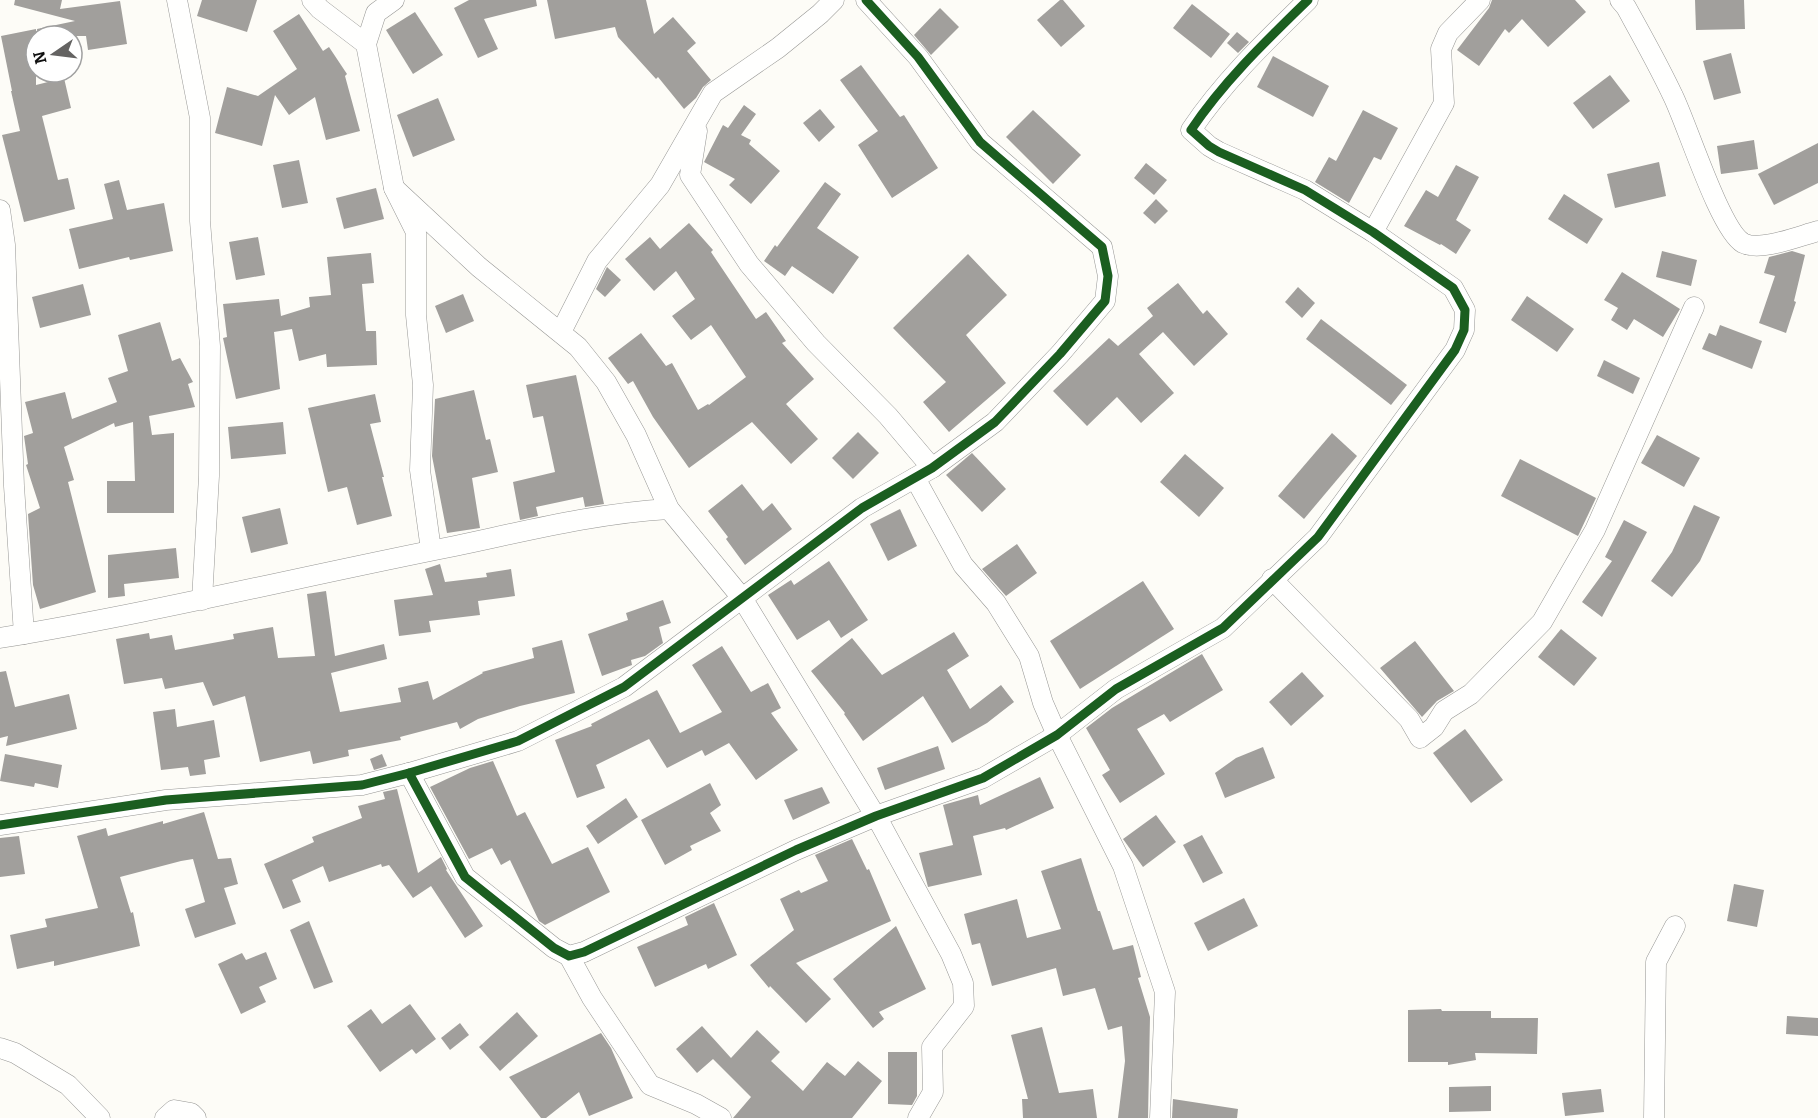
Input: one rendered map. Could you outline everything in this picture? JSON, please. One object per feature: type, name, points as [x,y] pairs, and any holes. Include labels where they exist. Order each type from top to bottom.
[{"type":"street","points":[[177,0],[200,118],[200,221],[210,346],[208,476],[202,600]]},
{"type":"street","points":[[312,0],[320,9],[366,44]]},
{"type":"street","points":[[394,0],[376,13],[366,44],[394,188],[416,232],[416,315],[423,385],[420,470],[431,550]]},
{"type":"street","points":[[561,332],[597,261],[660,185],[714,93],[778,48],[834,0]]},
{"type":"street","points":[[0,825],[166,800],[362,785],[518,741],[624,687],[862,508],[923,473],[995,422],[1060,354],[1105,301],[1108,276],[1102,247],[980,142],[918,57],[866,0]]},
{"type":"street","points":[[569,956],[584,952],[796,850],[876,816],[983,778],[1057,735],[1116,689],[1223,628],[1318,537],[1455,350],[1464,330],[1465,310],[1453,288],[1373,232],[1305,190],[1219,152],[1191,130],[1209,103],[1257,50],[1308,0]]},
{"type":"street","points":[[1373,232],[1444,103],[1442,49],[1448,33],[1480,0]]},
{"type":"street","points":[[1620,0],[1626,7],[1674,97],[1708,183],[1733,234],[1744,244],[1760,247],[1818,231]]},
{"type":"street","points":[[699,120],[690,175],[749,264],[816,343],[888,416],[923,473],[963,565],[996,603],[1029,656],[1043,703],[1057,735],[1123,867],[1165,992],[1160,1118]]},
{"type":"street","points":[[394,188],[479,267],[578,347],[606,382],[636,435],[669,509],[742,598],[876,816],[951,954],[963,983],[964,1006],[932,1047],[933,1092],[918,1118]]},
{"type":"street","points":[[0,210],[5,245],[14,486],[24,634]]},
{"type":"street","points":[[1272,579],[1409,719],[1420,738],[1434,727],[1444,711],[1471,694],[1542,622],[1595,530],[1694,307]]},
{"type":"street","points":[[0,639],[202,600],[431,550],[626,511],[669,509]]},
{"type":"street","points":[[409,773],[465,877],[554,948],[569,956],[592,998],[650,1085],[696,1104],[721,1118]]},
{"type":"street","points":[[1654,1118],[1656,962],[1675,927]]},
{"type":"street","points":[[0,1048],[15,1053],[68,1085],[100,1118]]},
{"type":"street","points":[[165,1118],[174,1110],[191,1113],[196,1118]]},
{"type":"building","points":[[15,0],[62,0],[60,9],[120,1],[127,44],[88,50],[86,36],[84,36],[84,24],[61,24],[75,21],[14,5]]},
{"type":"building","points":[[202,0],[257,0],[247,32],[197,16]]},
{"type":"building","points":[[469,0],[536,0],[537,6],[484,19],[498,49],[478,58],[454,8]]},
{"type":"building","points":[[547,0],[646,0],[654,34],[673,17],[696,43],[687,51],[711,80],[684,109],[658,77],[656,79],[618,37],[615,27],[555,39]]},
{"type":"building","points":[[1060,0],[1063,0],[1085,26],[1061,47],[1037,20]]},
{"type":"building","points":[[1492,0],[1575,0],[1586,12],[1548,47],[1522,19],[1509,33],[1505,29],[1479,66],[1457,50],[1489,8]]},
{"type":"building","points":[[1695,0],[1744,0],[1745,29],[1696,30]]},
{"type":"building","points":[[1192,4],[1230,34],[1211,58],[1173,28]]},
{"type":"building","points":[[940,8],[959,27],[931,55],[914,35]]},
{"type":"building","points":[[415,12],[443,55],[413,74],[386,30]]},
{"type":"building","points":[[299,14],[323,51],[329,47],[347,74],[345,76],[360,131],[326,140],[315,97],[289,115],[275,95],[262,146],[215,133],[227,87],[258,96],[297,69],[273,31]]},
{"type":"building","points":[[24,31],[24,84],[65,84],[71,108],[42,116],[58,180],[68,178],[75,209],[24,222],[2,135],[20,131],[1,36]]},
{"type":"building","points":[[1237,32],[1249,42],[1238,53],[1227,43]]},
{"type":"building","points":[[1731,53],[1741,93],[1714,100],[1703,61]]},
{"type":"building","points":[[1273,56],[1329,86],[1313,117],[1257,87]]},
{"type":"building","points":[[861,65],[900,117],[904,115],[938,168],[892,198],[858,145],[878,131],[840,80]]},
{"type":"building","points":[[1610,75],[1630,101],[1593,129],[1573,103]]},
{"type":"building","points":[[438,98],[455,140],[413,157],[397,115]]},
{"type":"building","points":[[744,105],[756,114],[741,135],[751,140],[749,144],[780,171],[751,204],[729,185],[735,179],[704,162],[723,125],[728,128]]},
{"type":"building","points":[[820,109],[835,127],[819,142],[803,123]]},
{"type":"building","points":[[1033,110],[1081,155],[1053,184],[1006,137]]},
{"type":"building","points":[[1363,110],[1398,128],[1381,160],[1374,157],[1349,203],[1315,182],[1329,157],[1336,161]]},
{"type":"building","points":[[1754,140],[1758,169],[1721,174],[1717,146]]},
{"type":"building","points":[[1818,143],[1818,183],[1774,205],[1758,174]]},
{"type":"building","points":[[299,160],[308,203],[282,208],[273,165]]},
{"type":"building","points":[[1659,162],[1666,196],[1615,208],[1607,174]]},
{"type":"building","points":[[1146,163],[1167,180],[1154,195],[1134,178]]},
{"type":"building","points":[[1456,165],[1479,177],[1456,220],[1471,230],[1456,254],[1404,226],[1426,190],[1438,197]]},
{"type":"building","points":[[119,180],[127,210],[164,203],[173,251],[130,260],[129,257],[79,269],[69,229],[113,219],[104,184]]},
{"type":"building","points":[[825,182],[841,194],[817,228],[859,257],[833,294],[792,266],[785,276],[764,261]]},
{"type":"building","points":[[376,188],[384,219],[344,229],[336,198]]},
{"type":"building","points":[[1564,194],[1603,219],[1587,244],[1548,219]]},
{"type":"building","points":[[1156,199],[1168,211],[1155,224],[1143,213]]},
{"type":"building","points":[[689,223],[713,250],[711,252],[756,319],[766,312],[786,341],[782,343],[814,379],[786,404],[818,439],[791,464],[752,422],[689,468],[653,417],[633,381],[628,384],[608,358],[641,333],[666,366],[672,363],[698,410],[709,405],[746,377],[711,325],[691,340],[672,316],[695,299],[676,271],[654,291],[625,259],[650,237],[660,249]]},
{"type":"building","points":[[258,237],[265,275],[236,280],[229,242]]},
{"type":"building","points":[[1662,251],[1697,260],[1691,286],[1656,277]]},
{"type":"building","points":[[1792,251],[1805,255],[1794,301],[1796,302],[1786,333],[1759,323],[1775,276],[1764,273],[1769,257]]},
{"type":"building","points":[[371,253],[374,283],[362,284],[366,331],[376,331],[377,365],[327,367],[326,354],[299,361],[292,329],[274,332],[280,389],[236,399],[223,338],[227,337],[223,304],[279,299],[281,316],[310,307],[309,297],[331,295],[327,257]]},
{"type":"building","points":[[968,254],[1007,295],[966,335],[1006,383],[949,432],[923,402],[946,382],[893,328]]},
{"type":"building","points":[[607,267],[621,280],[605,297],[596,289]]},
{"type":"building","points":[[1622,272],[1680,309],[1663,337],[1634,319],[1627,330],[1611,320],[1618,308],[1604,300]]},
{"type":"building","points":[[1178,283],[1203,314],[1207,310],[1228,334],[1194,366],[1163,332],[1139,354],[1174,393],[1141,423],[1117,397],[1087,426],[1053,391],[1109,338],[1118,346],[1153,316],[1147,308]]},
{"type":"building","points":[[83,284],[91,315],[40,328],[32,297]]},
{"type":"building","points":[[1298,287],[1315,303],[1302,318],[1285,302]]},
{"type":"building","points":[[463,294],[474,321],[446,333],[435,306]]},
{"type":"building","points":[[1527,296],[1574,329],[1557,352],[1511,320]]},
{"type":"building","points":[[1321,319],[1407,385],[1391,405],[1306,339]]},
{"type":"building","points":[[160,322],[172,361],[180,358],[193,382],[188,384],[195,407],[149,416],[152,435],[174,433],[174,513],[107,513],[107,481],[135,481],[133,422],[115,427],[114,423],[64,447],[74,480],[68,482],[96,592],[40,609],[33,585],[28,514],[40,508],[26,465],[28,464],[24,436],[33,433],[25,402],[65,392],[72,419],[117,402],[108,378],[128,371],[118,335]]},
{"type":"building","points":[[1720,325],[1762,341],[1752,369],[1702,349],[1709,333],[1716,336]]},
{"type":"building","points":[[1604,360],[1640,378],[1633,394],[1597,376]]},
{"type":"building","points":[[576,375],[604,504],[585,507],[583,497],[536,507],[538,516],[520,520],[513,482],[555,472],[543,416],[533,418],[526,385]]},
{"type":"building","points":[[474,390],[486,440],[490,439],[498,472],[472,478],[480,528],[447,533],[432,456],[435,399]]},
{"type":"building","points":[[375,394],[381,422],[370,424],[392,516],[357,525],[347,487],[328,492],[308,408]]},
{"type":"building","points":[[283,422],[286,454],[231,459],[228,427]]},
{"type":"building","points":[[858,432],[879,453],[853,479],[832,458]]},
{"type":"building","points":[[1332,433],[1357,456],[1304,519],[1278,496]]},
{"type":"building","points":[[1657,435],[1700,458],[1684,487],[1641,463]]},
{"type":"building","points":[[972,453],[1006,489],[982,512],[946,475]]},
{"type":"building","points":[[1185,454],[1224,488],[1199,517],[1160,482]]},
{"type":"building","points":[[1520,459],[1596,498],[1578,536],[1501,496]]},
{"type":"building","points":[[742,484],[763,511],[772,503],[792,529],[745,565],[726,539],[728,537],[708,511]]},
{"type":"building","points":[[1694,505],[1720,517],[1700,561],[1672,597],[1651,581],[1672,552]]},
{"type":"building","points":[[280,508],[288,544],[251,553],[242,517]]},
{"type":"building","points":[[900,509],[917,546],[888,561],[870,524]]},
{"type":"building","points":[[1624,520],[1647,532],[1602,617],[1582,602],[1612,561],[1605,557]]},
{"type":"building","points":[[1017,544],[1037,573],[1006,596],[982,569]]},
{"type":"building","points":[[176,548],[179,578],[124,584],[125,596],[108,598],[108,555]]},
{"type":"building","points":[[829,561],[868,620],[841,638],[829,620],[797,640],[768,595],[791,580],[794,585]]},
{"type":"building","points":[[440,564],[445,582],[487,577],[486,573],[511,569],[515,596],[478,601],[480,615],[429,621],[431,632],[399,636],[394,600],[433,595],[425,569]]},
{"type":"building","points":[[1143,581],[1174,629],[1080,689],[1050,641]]},
{"type":"building","points":[[326,591],[335,656],[384,644],[387,659],[331,673],[340,712],[401,702],[398,688],[428,681],[433,700],[482,672],[534,658],[532,648],[562,640],[575,693],[478,719],[460,729],[457,722],[400,737],[401,740],[348,750],[349,756],[313,764],[310,751],[260,762],[245,696],[213,706],[203,682],[165,689],[162,678],[124,684],[116,639],[149,633],[150,639],[172,635],[175,650],[234,639],[233,634],[273,627],[278,658],[315,656],[307,594]]},
{"type":"building","points":[[663,600],[671,623],[659,627],[663,643],[645,656],[631,660],[632,665],[602,676],[588,634],[628,620],[626,613]]},
{"type":"building","points":[[1561,629],[1597,658],[1574,686],[1538,657]]},
{"type":"building","points":[[954,632],[969,656],[947,670],[970,709],[1001,685],[1014,702],[987,723],[952,743],[923,696],[863,741],[845,713],[811,671],[852,638],[882,675]]},
{"type":"building","points":[[1415,641],[1454,691],[1437,701],[1422,717],[1380,668]]},
{"type":"building","points":[[722,646],[751,692],[768,683],[781,708],[771,713],[798,750],[756,780],[729,743],[705,756],[702,750],[667,768],[649,739],[596,765],[605,788],[577,798],[555,740],[592,726],[591,724],[657,690],[680,733],[722,712],[692,665]]},
{"type":"building","points":[[1202,654],[1223,690],[1170,722],[1164,714],[1137,729],[1165,774],[1120,803],[1102,775],[1110,770],[1086,728],[1112,708]]},
{"type":"building","points":[[6,671],[15,707],[69,694],[77,729],[6,746],[8,736],[0,738],[0,672]]},
{"type":"building","points":[[1302,672],[1324,696],[1291,726],[1269,702]]},
{"type":"building","points":[[175,709],[177,727],[214,720],[220,757],[204,760],[206,774],[190,776],[188,767],[161,770],[153,712]]},
{"type":"building","points":[[1465,729],[1503,780],[1471,803],[1433,753]]},
{"type":"building","points":[[938,746],[945,769],[885,790],[877,768]]},
{"type":"building","points":[[1263,747],[1275,778],[1225,798],[1215,773],[1236,758]]},
{"type":"building","points":[[5,754],[62,765],[58,788],[35,783],[34,787],[0,781]]},
{"type":"building","points":[[382,754],[387,766],[374,770],[370,759]]},
{"type":"building","points":[[493,761],[517,816],[525,812],[552,864],[588,847],[610,892],[545,925],[539,921],[510,860],[501,865],[492,848],[469,859],[430,787],[470,768]]},
{"type":"building","points":[[1040,777],[1054,808],[1006,830],[1005,828],[973,836],[982,875],[928,887],[919,853],[953,845],[943,805],[978,795],[980,805]]},
{"type":"building","points":[[710,783],[721,805],[710,813],[721,831],[690,846],[692,850],[665,865],[641,820]]},
{"type":"building","points":[[822,787],[830,803],[793,820],[784,800]]},
{"type":"building","points":[[397,789],[418,873],[441,857],[446,870],[483,926],[465,938],[431,886],[413,898],[389,865],[382,867],[381,864],[329,882],[323,866],[292,880],[301,902],[283,909],[264,864],[314,842],[312,837],[362,818],[358,806],[385,799],[383,792]]},
{"type":"building","points":[[626,798],[638,817],[598,844],[586,826]]},
{"type":"building","points":[[204,812],[218,859],[231,858],[238,884],[224,888],[236,924],[195,938],[185,909],[205,902],[193,859],[181,861],[120,877],[131,913],[133,912],[140,946],[54,966],[54,961],[17,969],[10,935],[47,927],[45,919],[98,908],[77,836],[106,828],[108,836]]},
{"type":"building","points":[[1156,815],[1176,842],[1143,867],[1123,839]]},
{"type":"building","points":[[1202,835],[1223,873],[1203,883],[1183,845]]},
{"type":"building","points":[[19,836],[25,874],[0,877],[0,838]]},
{"type":"building","points":[[852,839],[867,870],[869,869],[891,921],[796,963],[831,999],[806,1023],[770,986],[769,988],[750,965],[794,930],[780,899],[828,881],[815,855]]},
{"type":"building","points":[[1081,858],[1113,950],[1133,945],[1141,977],[1138,978],[1150,1017],[1148,1118],[1118,1118],[1125,1061],[1122,1026],[1108,1030],[1095,988],[1063,996],[1056,968],[992,986],[980,943],[972,945],[964,914],[1017,899],[1027,938],[1061,929],[1041,871]]},
{"type":"building","points":[[1734,884],[1764,890],[1757,927],[1727,921]]},
{"type":"building","points":[[1244,898],[1258,926],[1208,951],[1194,923]]},
{"type":"building","points":[[714,903],[737,955],[708,969],[706,964],[655,987],[637,947],[688,925],[685,917]]},
{"type":"building","points":[[309,921],[333,982],[314,989],[290,930]]},
{"type":"building","points":[[896,926],[926,989],[879,1012],[884,1019],[873,1028],[833,979]]},
{"type":"building","points":[[266,952],[277,979],[259,987],[266,1002],[241,1014],[218,964],[242,953],[246,960]]},
{"type":"building","points":[[410,1004],[436,1039],[416,1054],[412,1049],[380,1072],[347,1026],[371,1009],[382,1024]]},
{"type":"building","points":[[1441,1009],[1442,1011],[1491,1011],[1491,1018],[1538,1018],[1537,1054],[1475,1053],[1476,1060],[1448,1065],[1448,1062],[1408,1062],[1408,1010]]},
{"type":"building","points":[[517,1012],[538,1036],[500,1071],[479,1047]]},
{"type":"building","points":[[1787,1016],[1818,1018],[1818,1036],[1786,1034]]},
{"type":"building","points":[[460,1023],[469,1035],[450,1050],[441,1038]]},
{"type":"building","points":[[702,1026],[731,1058],[757,1030],[780,1052],[771,1061],[803,1091],[827,1062],[845,1076],[858,1061],[882,1081],[852,1118],[733,1118],[751,1097],[713,1059],[697,1073],[676,1049]]},
{"type":"building","points":[[1042,1027],[1059,1093],[1093,1089],[1097,1118],[1023,1118],[1022,1099],[1028,1099],[1011,1035]]},
{"type":"building","points":[[601,1033],[611,1048],[633,1098],[589,1116],[579,1092],[546,1118],[541,1118],[509,1077]]},
{"type":"building","points":[[888,1052],[917,1052],[917,1096],[912,1105],[888,1104]]},
{"type":"building","points":[[1491,1086],[1491,1111],[1449,1112],[1449,1087]]},
{"type":"building","points":[[1601,1089],[1604,1112],[1565,1116],[1562,1093]]},
{"type":"building","points":[[1173,1099],[1238,1109],[1237,1118],[1172,1118]]},
{"type":"cycle path","points":[[0,825],[166,800],[362,785],[518,741],[624,687],[862,508],[932,468],[995,422],[1060,354],[1105,301],[1108,276],[1102,247],[980,142],[918,57],[866,0]]},
{"type":"cycle path","points":[[409,773],[465,877],[554,948],[569,956],[584,952],[796,850],[876,816],[983,778],[1057,735],[1116,689],[1223,628],[1318,537],[1455,350],[1464,330],[1465,310],[1453,288],[1373,232],[1305,190],[1219,152],[1191,130],[1231,78],[1308,0]]}]
